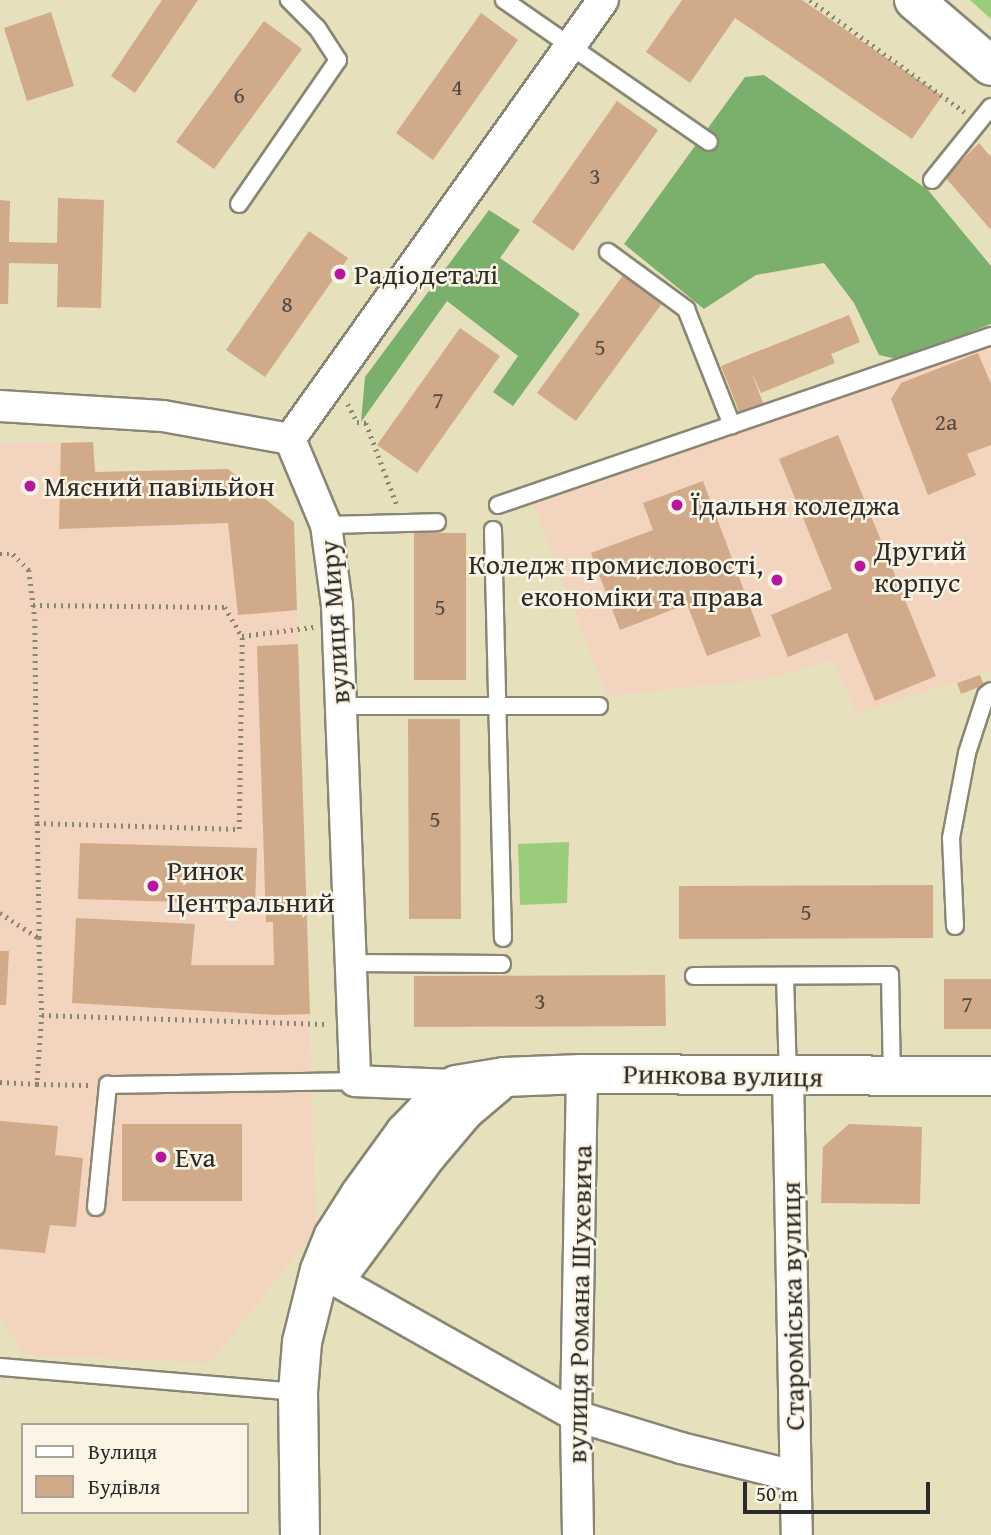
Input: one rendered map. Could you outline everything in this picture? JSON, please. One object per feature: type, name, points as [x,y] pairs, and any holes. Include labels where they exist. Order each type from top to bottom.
[{"type":"main road","points":[[914,0],[991,65]]},
{"type":"main road","name":"Ринкова вулиця","points":[[456,1085],[504,1077],[582,1074],[991,1076]]},
{"type":"main road","points":[[310,1318],[368,1231],[434,1146],[464,1111],[504,1077]]},
{"type":"main road","points":[[300,1535],[298,1392],[302,1342],[320,1270],[334,1236],[405,1133],[434,1102],[456,1085]]},
{"type":"street","points":[[0,406],[163,416],[290,439],[603,0]]},
{"type":"street","name":"вулиця Миру","points":[[290,439],[326,525],[338,625],[355,1081]]},
{"type":"street","name":"вулиця Романа Шухевича","points":[[579,1535],[576,1416],[582,1074]]},
{"type":"street","name":"Староміська вулиця","points":[[788,1077],[797,1535]]},
{"type":"street","points":[[355,1081],[456,1085]]},
{"type":"street","points":[[335,1280],[576,1416],[681,1448],[794,1476]]},
{"type":"lane","points":[[239,204],[338,60],[317,29],[289,0]]},
{"type":"lane","points":[[504,0],[709,142]]},
{"type":"lane","points":[[932,180],[991,107]]},
{"type":"lane","points":[[608,251],[686,309],[732,425]]},
{"type":"lane","points":[[498,505],[991,336]]},
{"type":"lane","points":[[326,525],[437,522]]},
{"type":"lane","points":[[493,530],[502,938]]},
{"type":"lane","points":[[955,926],[951,838],[967,753],[986,695],[991,691]]},
{"type":"lane","points":[[341,706],[599,706]]},
{"type":"lane","points":[[351,963],[502,964]]},
{"type":"lane","points":[[694,976],[890,975],[892,1076]]},
{"type":"lane","points":[[785,976],[788,1077]]},
{"type":"lane","points":[[96,1207],[108,1085],[355,1081]]},
{"type":"lane","points":[[0,1367],[298,1392]]},
{"type":"path","points":[[810,0],[978,124]]},
{"type":"path","points":[[0,554],[13,554],[29,570],[33,605],[42,1015],[37,1084]]},
{"type":"path","points":[[33,605],[225,607],[242,636],[239,830],[37,822]]},
{"type":"path","points":[[242,636],[338,625]]},
{"type":"path","points":[[0,914],[39,938]]},
{"type":"path","points":[[42,1015],[354,1024]]},
{"type":"path","points":[[0,1082],[108,1085]]},
{"type":"shaded area","name":"Коледж промисловості, економіки та права","points":[[991,338],[991,670],[857,714],[833,660],[766,679],[607,696],[532,501]]},
{"type":"shaded area","name":"Ринок Центральний","points":[[93,442],[96,472],[228,469],[294,522],[316,1230],[210,1363],[25,1355],[0,1318],[0,443]]},
{"type":"green space","points":[[970,0],[991,0],[991,19]]},
{"type":"green space","points":[[764,75],[928,190],[991,266],[991,324],[901,360],[879,355],[854,303],[824,263],[756,275],[704,309],[624,244],[745,77]]},
{"type":"green space","points":[[489,210],[520,230],[500,258],[580,314],[513,406],[493,392],[518,356],[447,301],[361,422],[365,377]]},
{"type":"green space","points":[[569,842],[567,903],[520,905],[518,844]]},
{"type":"building","points":[[162,0],[198,0],[135,93],[111,76]]},
{"type":"building","points":[[682,0],[802,0],[942,96],[912,139],[735,18],[690,83],[646,52]]},
{"type":"building","points":[[51,12],[74,86],[27,101],[4,28]]},
{"type":"building","points":[[481,13],[518,40],[433,160],[396,133]]},
{"type":"building","points":[[264,21],[302,49],[214,169],[176,142]]},
{"type":"building","points":[[617,101],[658,130],[573,251],[532,222]]},
{"type":"building","points":[[979,143],[991,157],[991,230],[945,177]]},
{"type":"building","points":[[58,198],[104,200],[101,308],[57,307],[58,264],[9,263],[8,304],[0,304],[0,200],[10,201],[9,242],[57,243]]},
{"type":"building","points":[[309,231],[348,258],[265,377],[226,350]]},
{"type":"building","points":[[624,274],[663,302],[576,421],[537,393]]},
{"type":"building","points":[[849,315],[860,342],[831,354],[835,363],[761,393],[751,372],[764,405],[740,414],[721,366]]},
{"type":"building","points":[[460,328],[500,356],[417,473],[377,445]]},
{"type":"building","points":[[978,353],[991,384],[991,445],[967,454],[976,475],[928,495],[891,399],[901,383]]},
{"type":"building","name":"Коледж промисловості, економіки та права","points":[[838,435],[936,676],[875,701],[847,633],[788,657],[771,615],[832,589],[779,459]]},
{"type":"building","points":[[93,442],[95,472],[228,469],[294,522],[297,610],[238,615],[228,523],[59,529],[61,443]]},
{"type":"building","name":"Коледж промисловості, економіки та права","points":[[703,481],[761,636],[707,656],[687,604],[620,630],[591,553],[653,530],[643,503]]},
{"type":"building","points":[[414,533],[466,533],[466,680],[414,680]]},
{"type":"building","points":[[298,644],[310,1014],[276,1015],[72,1003],[76,918],[195,924],[191,965],[274,965],[273,922],[266,922],[257,646]]},
{"type":"building","points":[[980,675],[984,685],[961,694],[957,683]]},
{"type":"building","points":[[408,719],[460,719],[461,919],[409,919]]},
{"type":"building","points":[[80,843],[257,848],[255,904],[78,899]]},
{"type":"building","points":[[933,885],[933,938],[679,939],[679,886]]},
{"type":"building","points":[[0,951],[9,951],[6,1005],[0,1005]]},
{"type":"building","points":[[665,975],[666,1026],[414,1027],[414,976]]},
{"type":"building","points":[[944,979],[991,979],[991,1029],[944,1029]]},
{"type":"building","points":[[0,1121],[58,1126],[55,1155],[83,1158],[76,1227],[50,1225],[45,1253],[0,1249]]},
{"type":"building","points":[[122,1124],[242,1124],[242,1201],[122,1201]]},
{"type":"building","points":[[849,1124],[922,1127],[920,1204],[821,1203],[823,1147]]},
{"type":"place","name":"Радіодеталі","points":[[340,274]]},
{"type":"place","name":"Мясний павільйон","points":[[30,486]]},
{"type":"place","name":"Їдальня коледжа","points":[[677,505]]},
{"type":"place","name":"Другий корпус","points":[[860,566]]},
{"type":"place","name":"Коледж промисловості, економіки та права","points":[[777,580]]},
{"type":"place","name":"Ринок Центральний","points":[[153,886]]},
{"type":"place","name":"Eva","points":[[161,1157]]}]
